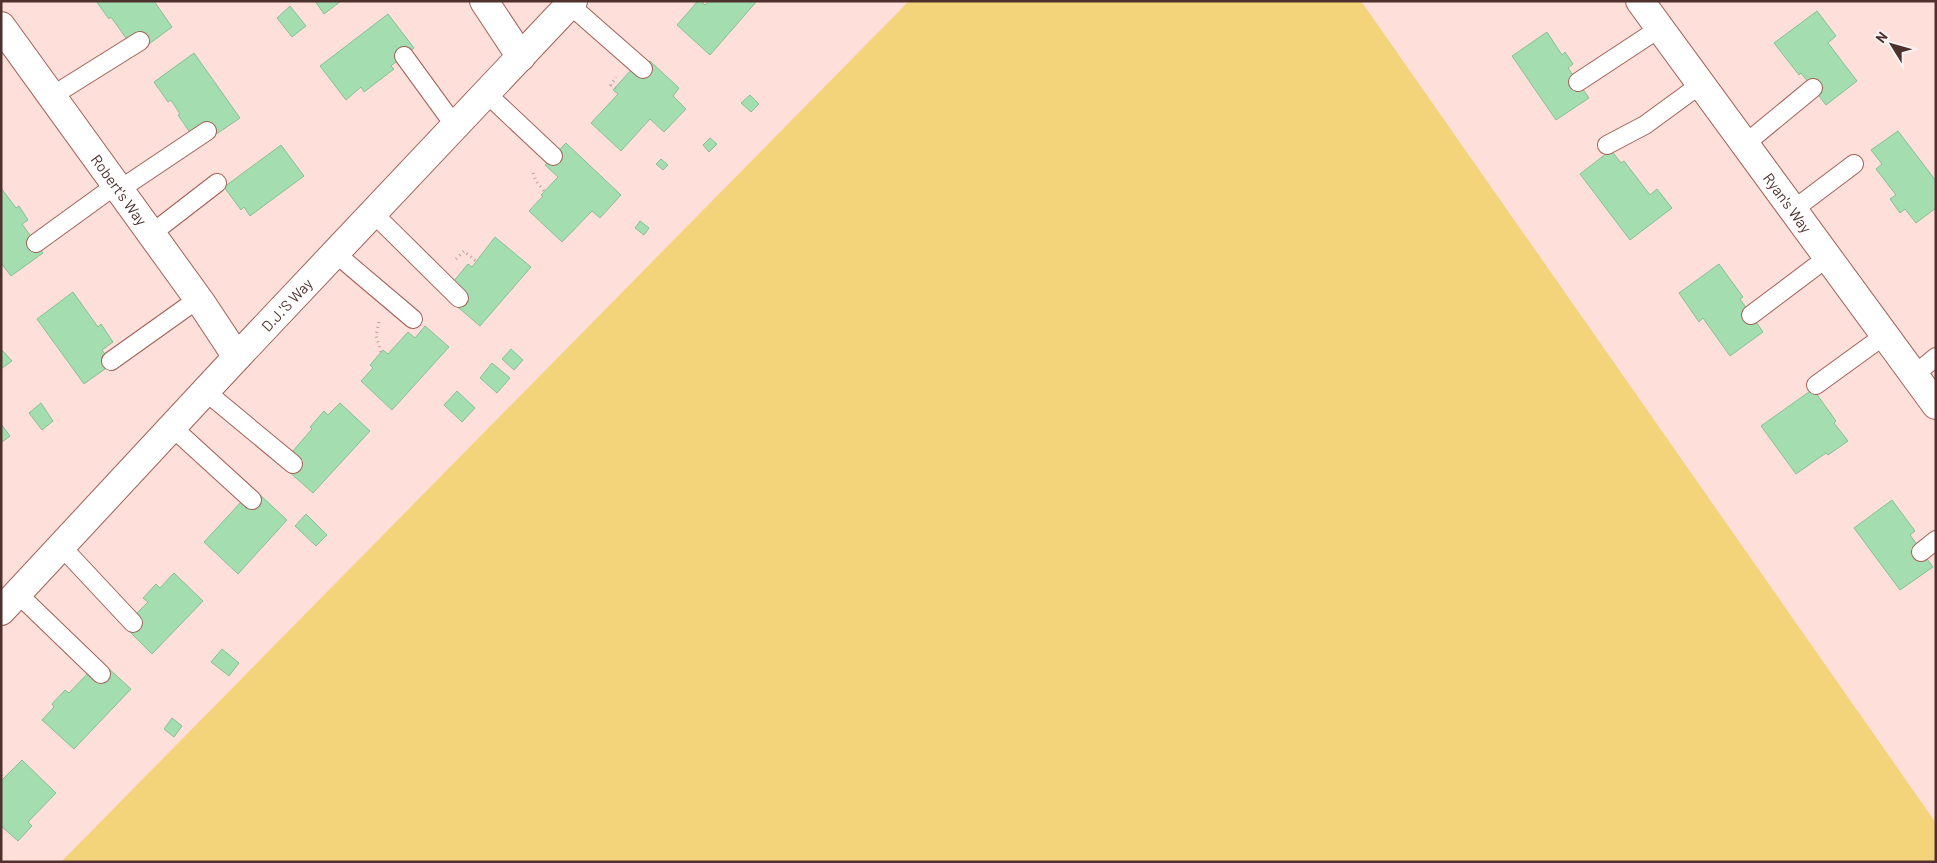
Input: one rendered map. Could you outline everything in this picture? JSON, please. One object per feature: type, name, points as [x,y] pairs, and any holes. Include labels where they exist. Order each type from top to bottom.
[{"type":"street","points":[[484,1],[521,57]]},
{"type":"street","name":"Ryan's Way","points":[[1640,1],[1936,405]]},
{"type":"street","name":"D.J.'S Way","points":[[9,602],[571,3]]},
{"type":"street","name":"Robert's Way","points":[[6,43],[52,96],[198,299],[237,357]]},
{"type":"lane","points":[[571,3],[643,68]]},
{"type":"lane","points":[[1578,82],[1660,28]]},
{"type":"lane","points":[[52,96],[140,41]]},
{"type":"lane","points":[[404,56],[455,126]]},
{"type":"lane","points":[[1608,145],[1645,125],[1701,84]]},
{"type":"lane","points":[[1745,144],[1813,88]]},
{"type":"lane","points":[[486,93],[554,156]]},
{"type":"lane","points":[[36,243],[118,187],[207,131]]},
{"type":"lane","points":[[1793,210],[1854,164]]},
{"type":"lane","points":[[151,234],[217,183]]},
{"type":"lane","points":[[372,214],[459,298]]},
{"type":"lane","points":[[335,253],[413,319]]},
{"type":"lane","points":[[1751,315],[1828,258]]},
{"type":"lane","points":[[111,361],[198,299]]},
{"type":"lane","points":[[1816,385],[1885,335]]},
{"type":"lane","points":[[1914,375],[1936,357]]},
{"type":"lane","points":[[205,391],[293,464]]},
{"type":"lane","points":[[172,427],[252,500]]},
{"type":"lane","points":[[1921,552],[1936,540]]},
{"type":"lane","points":[[61,546],[133,623]]},
{"type":"lane","points":[[9,602],[101,674]]},
{"type":"shaded area","points":[[909,1],[1361,1],[1936,823],[1936,862],[61,862]]},
{"type":"building","points":[[96,1],[154,1],[172,27],[145,47],[128,41],[111,17],[109,19]]},
{"type":"building","points":[[315,1],[341,1],[324,14]]},
{"type":"building","points":[[698,1],[705,5],[709,1],[757,1],[710,55],[677,25]]},
{"type":"building","points":[[290,6],[306,26],[292,37],[277,18]]},
{"type":"building","points":[[1817,11],[1836,36],[1828,43],[1857,81],[1826,105],[1774,43]]},
{"type":"building","points":[[388,14],[414,48],[391,66],[394,69],[364,92],[361,87],[346,100],[320,66]]},
{"type":"building","points":[[1547,32],[1562,55],[1565,52],[1573,64],[1568,68],[1589,98],[1556,120],[1512,56]]},
{"type":"building","points":[[194,53],[240,118],[212,137],[191,134],[178,115],[180,114],[171,100],[168,102],[154,82]]},
{"type":"building","points":[[650,61],[679,88],[673,96],[686,109],[664,132],[650,119],[621,151],[591,123],[618,94],[613,90],[632,69],[638,74]]},
{"type":"building","points":[[750,95],[759,104],[751,112],[741,103]]},
{"type":"building","points":[[1898,131],[1936,181],[1936,208],[1916,223],[1905,209],[1900,213],[1890,199],[1896,195],[1876,169],[1882,164],[1871,150]]},
{"type":"building","points":[[710,138],[717,144],[709,152],[703,145]]},
{"type":"building","points":[[566,143],[621,195],[600,218],[592,211],[562,242],[529,211],[558,177],[545,165]]},
{"type":"building","points":[[281,145],[304,176],[250,216],[244,207],[241,210],[224,187]]},
{"type":"building","points":[[1611,150],[1621,163],[1624,161],[1650,195],[1657,189],[1672,208],[1630,240],[1580,174]]},
{"type":"building","points":[[661,159],[668,165],[663,170],[656,164]]},
{"type":"building","points":[[1,188],[16,208],[19,206],[28,220],[22,224],[43,253],[11,276],[1,263]]},
{"type":"building","points":[[640,221],[649,228],[644,235],[635,228]]},
{"type":"building","points":[[495,237],[531,267],[480,326],[453,303],[453,282],[468,264],[472,267]]},
{"type":"building","points":[[1719,264],[1743,297],[1740,299],[1763,332],[1730,356],[1703,318],[1699,322],[1679,293]]},
{"type":"building","points":[[73,292],[98,327],[101,324],[113,342],[102,350],[112,364],[84,384],[37,319]]},
{"type":"building","points":[[425,326],[449,347],[392,410],[361,381],[373,368],[370,365],[383,350],[388,354],[408,332],[415,338]]},
{"type":"building","points":[[1,349],[12,361],[1,369]]},
{"type":"building","points":[[511,349],[523,360],[514,370],[502,359]]},
{"type":"building","points":[[492,363],[510,378],[497,393],[480,378]]},
{"type":"building","points":[[1813,389],[1836,421],[1834,423],[1848,441],[1828,455],[1826,453],[1796,474],[1761,426]]},
{"type":"building","points":[[457,391],[475,408],[462,422],[444,405]]},
{"type":"building","points":[[41,403],[53,421],[42,430],[29,413]]},
{"type":"building","points":[[340,403],[370,431],[313,493],[287,470],[298,458],[292,452],[312,429],[310,427],[324,411],[328,415]]},
{"type":"building","points":[[1,424],[10,436],[1,443]]},
{"type":"building","points":[[258,493],[287,520],[238,574],[204,542],[242,501]]},
{"type":"building","points":[[1892,500],[1915,531],[1910,535],[1933,567],[1900,590],[1854,528]]},
{"type":"building","points":[[306,514],[327,535],[316,546],[295,526]]},
{"type":"building","points":[[174,573],[203,601],[152,654],[127,629],[139,617],[136,614],[148,602],[143,598],[156,584],[160,588]]},
{"type":"building","points":[[222,649],[239,663],[229,676],[211,662]]},
{"type":"building","points":[[107,667],[131,689],[74,749],[42,720],[54,707],[52,704],[65,690],[69,693],[90,671],[97,678]]},
{"type":"building","points":[[172,718],[182,726],[174,737],[164,729]]},
{"type":"building","points":[[22,760],[56,793],[28,822],[32,826],[18,841],[1,826],[1,781]]}]
